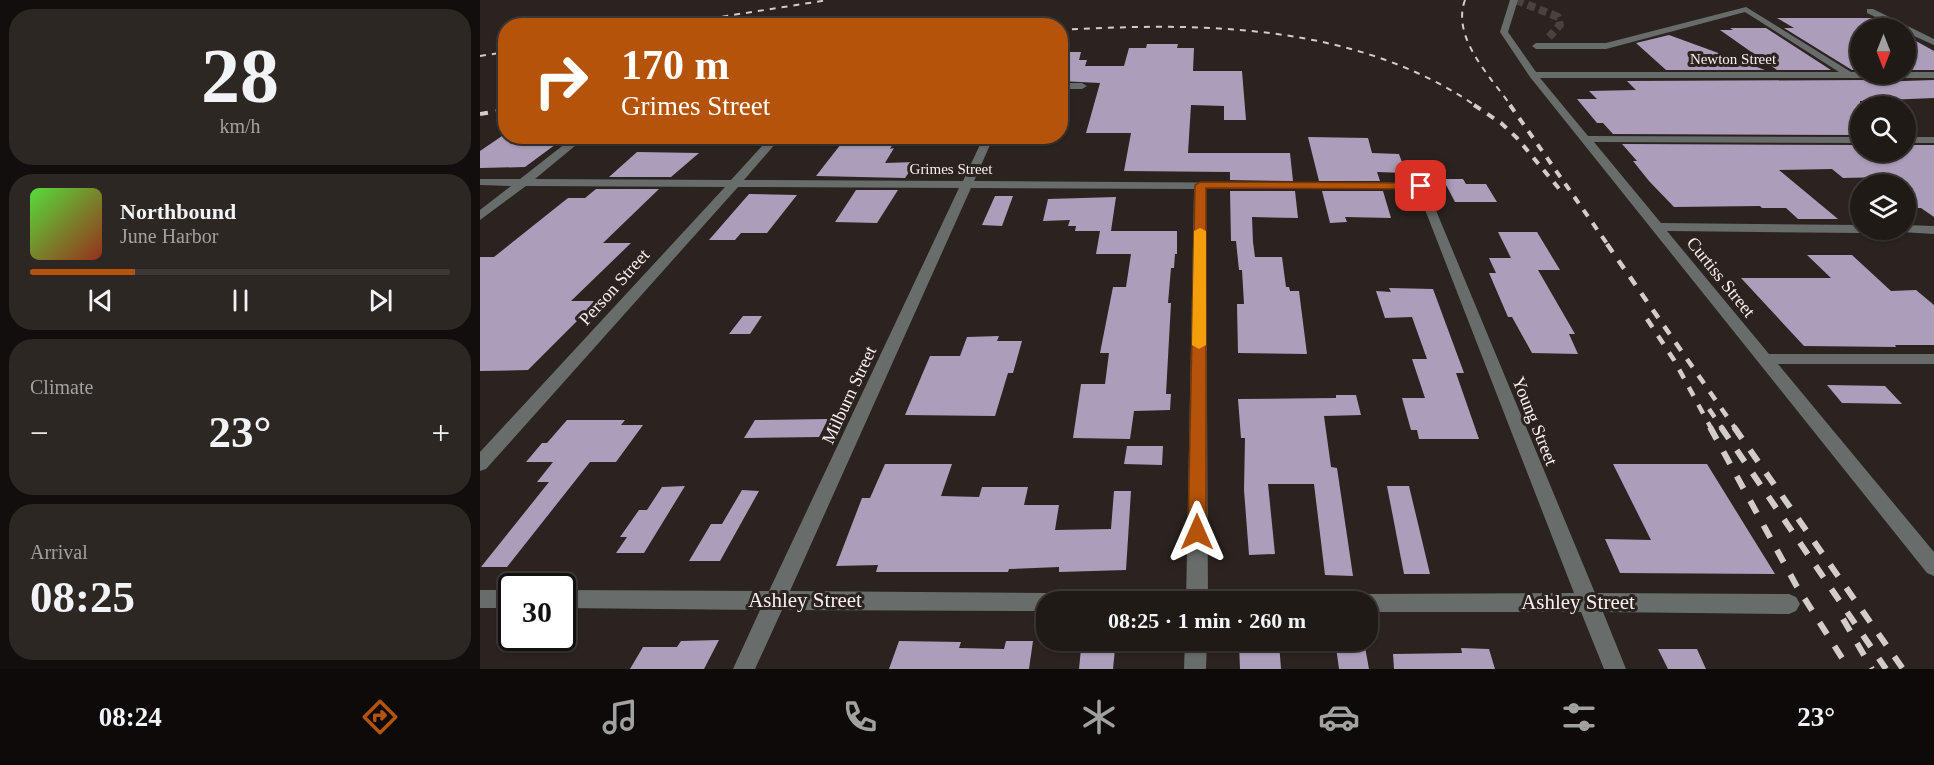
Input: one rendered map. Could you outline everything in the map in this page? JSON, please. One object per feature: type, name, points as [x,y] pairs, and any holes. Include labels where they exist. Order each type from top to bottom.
[{"type":"street","name":"Curtiss Street","points":[[1515,0],[1504,32],[1519,57],[1934,567]]},
{"type":"street","points":[[1536,46],[1606,46],[1746,9],[1848,74]]},
{"type":"street","points":[[1870,11],[1883,18]]},
{"type":"street","points":[[1916,34],[1934,42]]},
{"type":"street","points":[[1519,57],[1549,37]]},
{"type":"street","name":"Newton Street","points":[[1533,75],[1934,75]]},
{"type":"street","points":[[1068,86],[1082,86]]},
{"type":"street","points":[[1585,140],[1850,140]]},
{"type":"street","points":[[1916,140],[1934,140]]},
{"type":"street","points":[[480,216],[572,144]]},
{"type":"street","name":"Person Street","points":[[480,464],[770,144]]},
{"type":"street","name":"Milburn Street","points":[[744,669],[986,144]]},
{"type":"street","name":"Grimes Street","points":[[480,182],[1421,186]]},
{"type":"street","points":[[1197,591],[1200,185]]},
{"type":"street","name":"Young Street","points":[[1421,186],[1615,669]]},
{"type":"street","points":[[1658,227],[1850,229]]},
{"type":"street","points":[[1916,230],[1934,230]]},
{"type":"street","points":[[1764,359],[1934,359]]},
{"type":"street","points":[[480,599],[498,599]]},
{"type":"street","name":"Ashley Street","points":[[576,599],[1036,602]]},
{"type":"street","name":"Ashley Street","points":[[1378,603],[1789,604]]},
{"type":"street","points":[[1195,669],[1196,651]]},
{"type":"building","points":[[1777,18],[1850,18],[1850,69],[1784,28],[1794,28]]},
{"type":"building","points":[[1730,28],[1766,28],[1831,70],[1777,70],[1720,30],[1733,30]]},
{"type":"building","points":[[1669,35],[1765,70],[1666,70],[1636,43]]},
{"type":"building","points":[[1916,41],[1934,51],[1934,70],[1916,70]]},
{"type":"building","points":[[1147,44],[1178,44],[1177,48],[1194,48],[1193,71],[1242,71],[1246,120],[1224,120],[1224,106],[1191,105],[1188,153],[1290,153],[1293,181],[1230,180],[1230,172],[1124,171],[1131,133],[1086,133],[1100,83],[1068,81],[1068,52],[1081,52],[1079,60],[1087,60],[1085,66],[1124,66],[1129,48],[1146,48]]},
{"type":"building","points":[[1850,80],[1850,84],[1916,84],[1916,81],[1934,80],[1934,98],[1850,96],[1850,135],[1613,134],[1603,123],[1597,123],[1577,99],[1597,99],[1589,91],[1636,90],[1627,81]]},
{"type":"building","points":[[1308,137],[1368,138],[1372,153],[1399,154],[1406,173],[1377,172],[1380,181],[1319,181]]},
{"type":"building","points":[[498,139],[498,144],[556,144],[525,167],[480,168],[480,151]]},
{"type":"building","points":[[841,144],[893,144],[890,149],[894,148],[885,163],[916,162],[905,178],[816,176]]},
{"type":"building","points":[[1622,144],[1850,145],[1850,162],[1916,162],[1916,145],[1934,145],[1934,217],[1921,208],[1916,208],[1916,174],[1850,174],[1850,178],[1843,178],[1832,169],[1779,170],[1838,219],[1798,219],[1786,208],[1674,207],[1633,161],[1637,161]]},
{"type":"building","points":[[637,152],[699,153],[671,177],[609,177]]},
{"type":"building","points":[[1443,179],[1463,179],[1466,184],[1486,184],[1497,202],[1455,202]]},
{"type":"building","points":[[596,189],[659,189],[603,243],[631,243],[571,301],[597,301],[528,370],[480,371],[480,257],[494,257],[568,198],[585,198]]},
{"type":"building","points":[[856,190],[898,190],[877,223],[835,222]]},
{"type":"building","points":[[1230,191],[1295,191],[1298,218],[1252,217],[1253,242],[1255,257],[1282,257],[1286,287],[1289,287],[1290,291],[1299,291],[1307,354],[1238,353],[1237,304],[1244,304],[1242,270],[1239,270],[1236,241],[1231,241]]},
{"type":"building","points":[[1322,191],[1383,191],[1391,218],[1345,217],[1347,222],[1330,223]]},
{"type":"building","points":[[749,194],[797,195],[767,233],[741,233],[735,240],[709,240]]},
{"type":"building","points":[[995,196],[1013,196],[1002,226],[982,225]]},
{"type":"building","points":[[1116,197],[1111,231],[1177,231],[1177,254],[1175,254],[1174,268],[1171,268],[1168,303],[1171,303],[1166,394],[1171,394],[1170,410],[1134,411],[1130,439],[1073,438],[1081,384],[1105,384],[1109,353],[1100,353],[1113,287],[1126,287],[1131,254],[1096,254],[1100,231],[1075,231],[1076,226],[1068,226],[1070,220],[1043,221],[1048,199]]},
{"type":"building","points":[[1498,232],[1537,232],[1560,270],[1538,270],[1575,334],[1569,334],[1578,354],[1532,353],[1512,317],[1508,317],[1489,273],[1496,273],[1489,258],[1511,258]]},
{"type":"building","points":[[1807,255],[1852,255],[1891,291],[1916,290],[1934,305],[1934,345],[1804,346],[1741,278],[1831,278]]},
{"type":"building","points":[[1389,288],[1433,289],[1464,373],[1456,373],[1479,439],[1419,439],[1417,430],[1411,430],[1402,398],[1425,398],[1412,359],[1427,359],[1412,317],[1385,318],[1376,291],[1391,292]]},
{"type":"building","points":[[743,316],[762,316],[750,334],[729,334]]},
{"type":"building","points":[[999,336],[997,341],[1022,341],[1013,373],[1008,373],[995,416],[905,415],[930,356],[960,356],[967,337]]},
{"type":"building","points":[[1827,385],[1885,386],[1902,404],[1842,403]]},
{"type":"building","points":[[1336,395],[1356,395],[1361,415],[1324,416],[1331,467],[1337,468],[1353,576],[1325,575],[1314,484],[1268,484],[1275,554],[1249,555],[1244,490],[1245,438],[1241,438],[1238,399],[1336,398]]},
{"type":"building","points":[[828,419],[819,437],[744,438],[755,420]]},
{"type":"building","points":[[567,420],[625,420],[621,425],[643,425],[616,462],[590,462],[507,567],[481,567],[549,482],[537,482],[553,462],[526,462],[542,443],[547,443]]},
{"type":"building","points":[[1127,446],[1163,446],[1162,465],[1124,464]]},
{"type":"building","points":[[885,464],[952,464],[941,496],[979,497],[982,487],[1028,487],[1024,505],[1059,505],[1055,530],[1111,529],[1114,491],[1131,491],[1126,570],[1059,572],[1059,567],[1009,569],[1008,572],[876,572],[878,565],[836,566],[862,498],[870,498]]},
{"type":"building","points":[[1613,464],[1707,464],[1775,574],[1620,573],[1605,539],[1651,540]]},
{"type":"building","points":[[685,486],[644,553],[616,553],[627,537],[620,537],[639,510],[647,510],[662,487]]},
{"type":"building","points":[[1387,486],[1409,486],[1430,574],[1404,574]]},
{"type":"building","points":[[742,490],[759,491],[720,561],[689,561],[711,524],[722,524]]},
{"type":"building","points":[[719,640],[704,669],[630,669],[643,647],[677,647],[681,641]]},
{"type":"building","points":[[899,641],[961,642],[959,648],[1004,649],[1006,641],[1033,641],[1029,669],[889,669]]},
{"type":"building","points":[[1461,648],[1489,649],[1495,669],[1394,669],[1393,654],[1462,653]]},
{"type":"building","points":[[1658,649],[1697,649],[1706,669],[1668,669]]},
{"type":"building","points":[[1081,651],[1115,651],[1113,669],[1079,669]]},
{"type":"building","points":[[1239,651],[1280,651],[1281,669],[1240,669]]},
{"type":"building","points":[[1337,651],[1366,651],[1369,669],[1339,669]]},
{"type":"tunnel","points":[[1516,0],[1558,17],[1560,25],[1549,37]]},
{"type":"railway","points":[[714,18],[828,0]]},
{"type":"railway","points":[[1465,0],[1462,14],[1463,29],[1468,43],[1484,70],[1511,106]]},
{"type":"railway","points":[[1068,30],[1168,27],[1222,29],[1276,34],[1329,43],[1380,58],[1429,79],[1476,106]]},
{"type":"railway","points":[[480,56],[498,53]]},
{"type":"railway","points":[[1474,105],[1501,123],[1517,138],[1561,191]]},
{"type":"railway","points":[[1510,105],[1608,245]]},
{"type":"railway","points":[[480,114],[498,111]]},
{"type":"railway","points":[[1607,244],[1735,428]]},
{"type":"railway","points":[[1647,319],[1674,360],[1711,428]]},
{"type":"railway","points":[[1709,409],[1722,428]]},
{"type":"railway","points":[[1710,427],[1796,585],[1849,669]]},
{"type":"railway","points":[[1721,427],[1886,669]]},
{"type":"railway","points":[[1734,427],[1903,669]]},
{"type":"railway","points":[[1843,619],[1872,669]]},
{"type":"slow traffic","points":[[1199,345],[1200,231]]},
{"type":"route","points":[[1197,532],[1200,185],[1421,186]]}]
